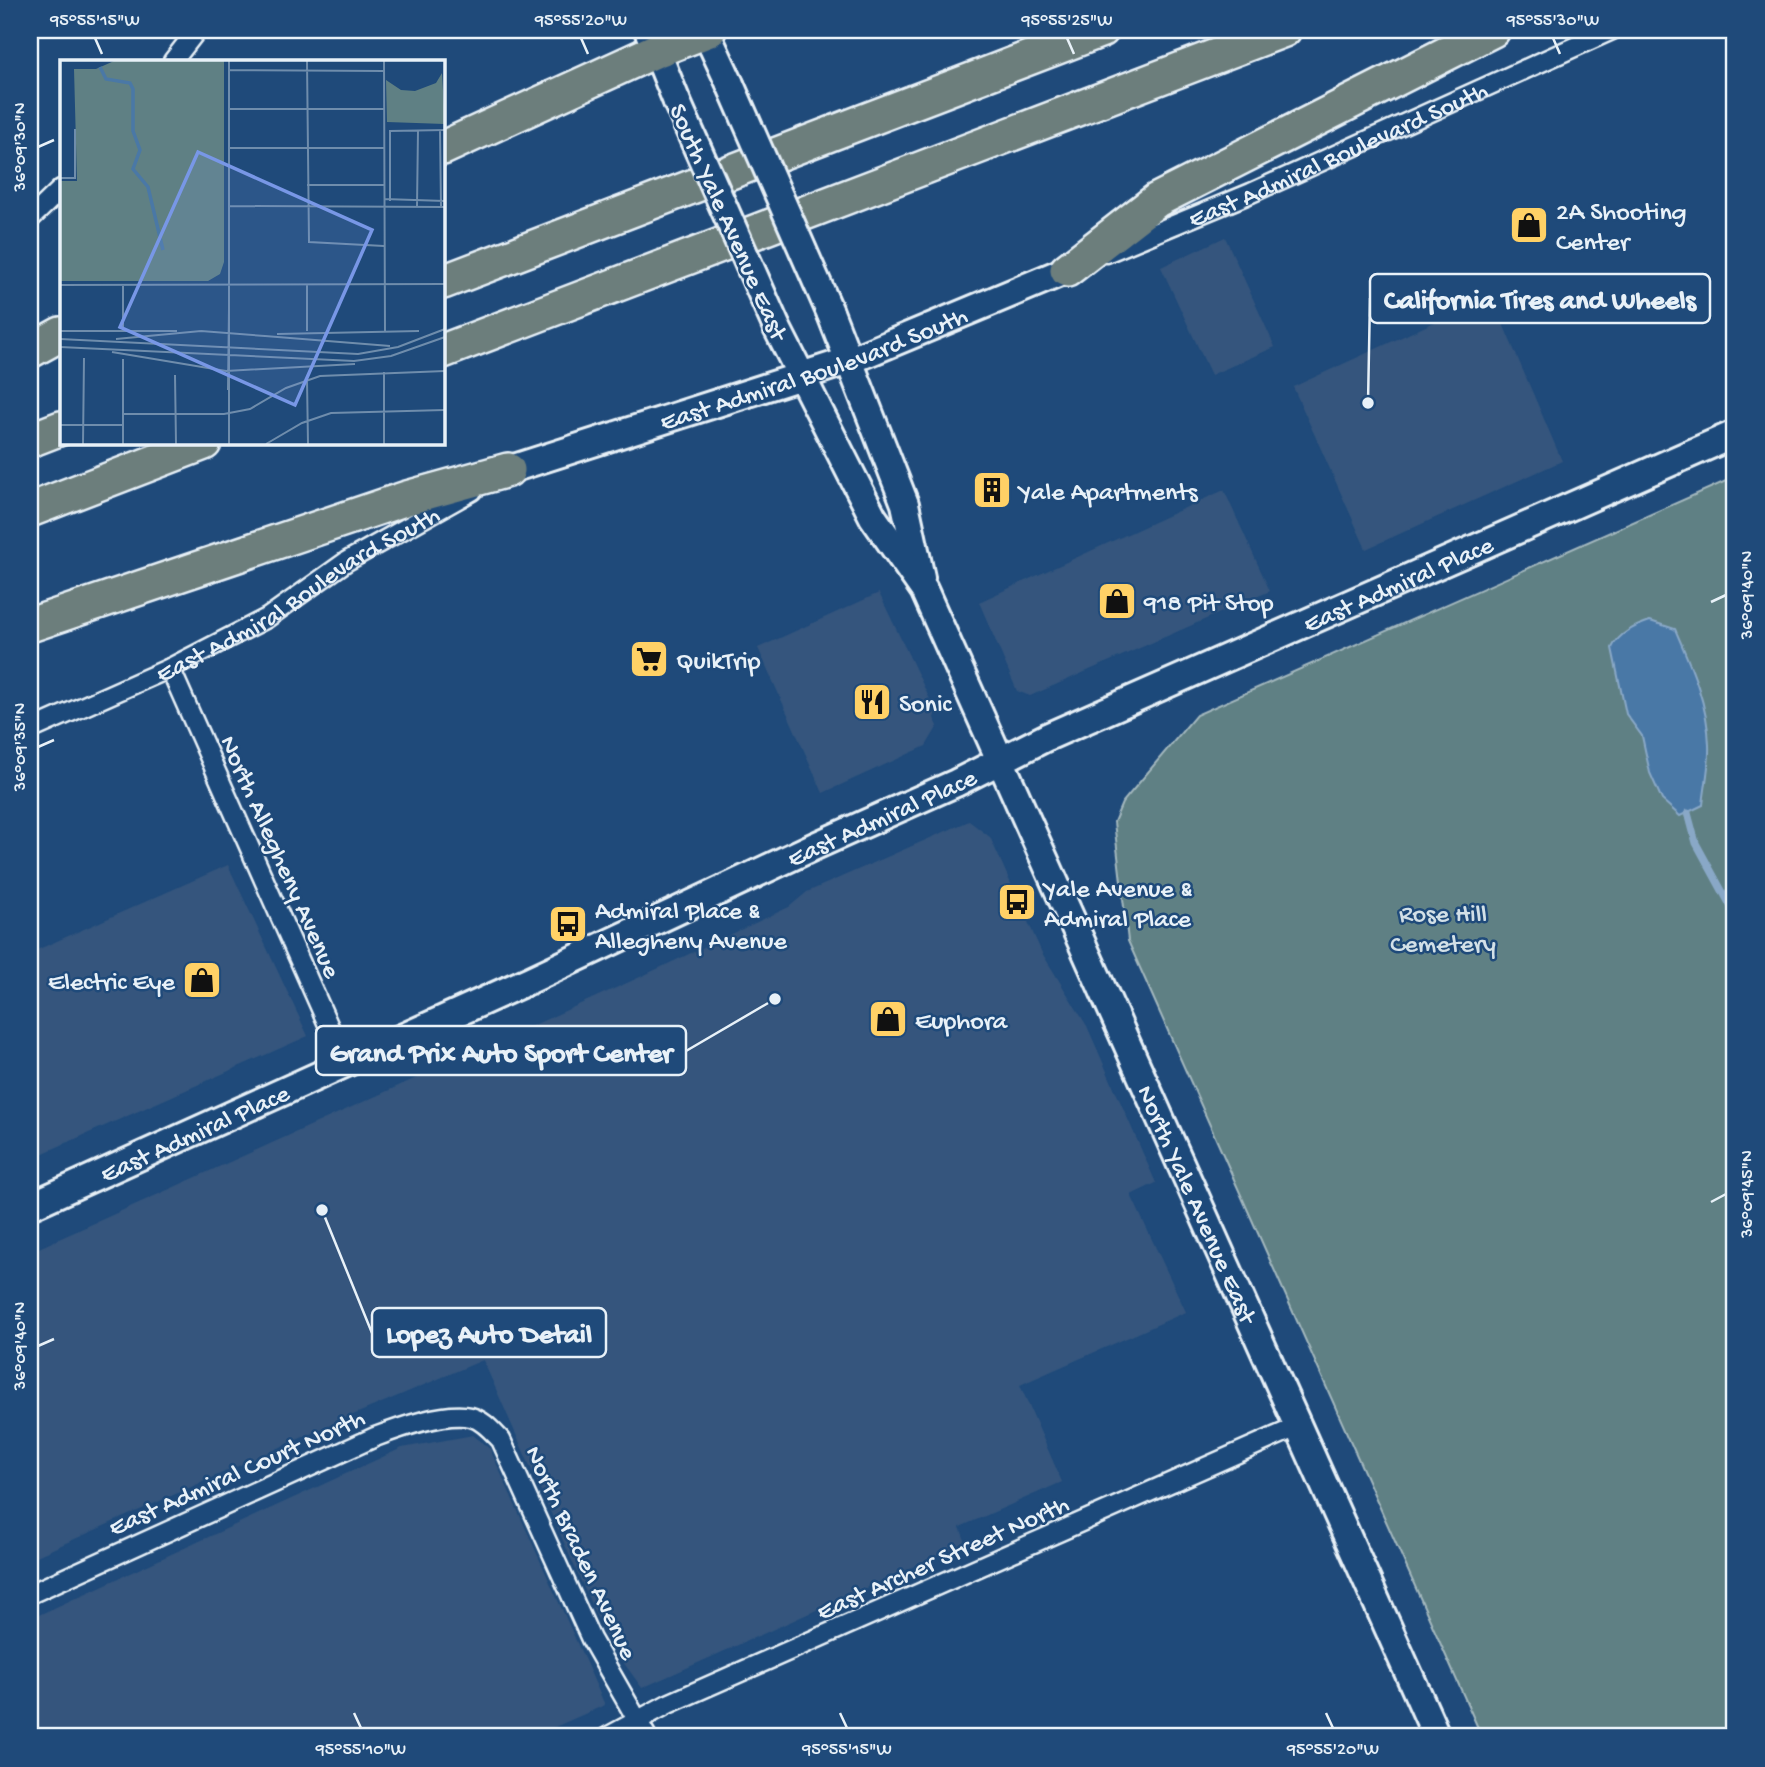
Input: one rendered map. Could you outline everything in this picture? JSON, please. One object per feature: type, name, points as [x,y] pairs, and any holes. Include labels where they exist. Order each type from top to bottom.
[{"type":"highway","points":[[444,147],[651,41],[706,30]]},
{"type":"highway","points":[[444,282],[1102,30]]},
{"type":"highway","points":[[444,351],[1284,30]]},
{"type":"highway","points":[[1067,270],[1157,200],[1493,30]]},
{"type":"highway","points":[[30,351],[60,335]]},
{"type":"highway","points":[[30,440],[60,428]]},
{"type":"highway","points":[[30,510],[201,444]]},
{"type":"highway","points":[[30,625],[407,498],[508,470]]},
{"type":"main road","name":"South Yale Avenue East","points":[[706,30],[850,360],[905,504],[924,590]]},
{"type":"main road","name":"South Yale Avenue East","points":[[651,41],[777,328],[873,517],[924,590],[960,669]]},
{"type":"main road","name":"East Admiral Boulevard South","points":[[508,470],[850,360],[1067,270]]},
{"type":"main road","name":"East Admiral Place","points":[[30,1206],[346,1065],[956,783],[1054,734],[1735,434]]},
{"type":"main road","name":"North Yale Avenue East","points":[[960,669],[1437,1737]]},
{"type":"street","points":[[174,60],[197,30]]},
{"type":"street","name":"East Admiral Boulevard South","points":[[1067,270],[1251,193],[1612,30]]},
{"type":"street","points":[[30,219],[60,190]]},
{"type":"street","name":"East Admiral Boulevard South","points":[[30,730],[170,668],[267,618],[347,561],[508,470]]},
{"type":"street","name":"North Allegheny Avenue","points":[[170,668],[346,1065]]},
{"type":"street","name":"East Admiral Court North","points":[[30,1594],[375,1437],[423,1421],[470,1417]]},
{"type":"street","name":"North Braden Avenue","points":[[470,1417],[487,1425],[500,1440],[591,1639],[647,1737]]},
{"type":"street","name":"East Archer Street North","points":[[607,1737],[668,1704],[1299,1426]]},
{"type":"shaded area","points":[[1225,237],[1275,347],[1211,375],[1161,267]]},
{"type":"shaded area","points":[[1491,296],[1562,461],[1366,549],[1293,387]]},
{"type":"shaded area","points":[[1224,490],[1270,591],[1030,696],[1017,691],[979,602]]},
{"type":"shaded area","points":[[879,593],[936,712],[934,718],[938,726],[926,746],[823,793],[758,648]]},
{"type":"shaded area","points":[[1650,621],[1675,629],[1698,686],[1706,715],[1709,760],[1703,805],[1680,816],[1662,800],[1650,773],[1642,736],[1626,714],[1612,648],[1623,634]]},
{"type":"shaded area","points":[[969,821],[990,837],[1042,953],[1087,1026],[1156,1183],[1131,1195],[1186,1312],[1020,1385],[1062,1482],[960,1527],[966,1543],[642,1688],[607,1640],[483,1360],[30,1559],[30,1252],[638,978],[789,907],[807,892]]},
{"type":"shaded area","points":[[228,865],[308,1036],[30,1159],[30,953]]},
{"type":"shaded area","points":[[473,1435],[490,1449],[605,1705],[532,1737],[30,1737],[30,1619],[402,1448]]},
{"type":"green space","name":"Rose Hill Cemetery","points":[[1735,477],[1735,1737],[1482,1737],[1128,941],[1114,822],[1122,803],[1196,715]]},
{"type":"waterway","points":[[1688,813],[1696,843],[1735,910]]},
{"type":"place","name":"2A Shooting Center","points":[[1529,225]]},
{"type":"place","name":"California Tires and Wheels","points":[[1368,403]]},
{"type":"place","name":"Yale Apartments","points":[[992,490]]},
{"type":"place","name":"918 Pit Stop","points":[[1117,601]]},
{"type":"place","name":"QuikTrip","points":[[649,659]]},
{"type":"place","name":"Sonic","points":[[872,702]]},
{"type":"place","name":"Yale Avenue & Admiral Place","points":[[1017,902]]},
{"type":"place","name":"Admiral Place & Allegheny Avenue","points":[[568,924]]},
{"type":"place","name":"Electric Eye","points":[[202,980]]},
{"type":"place","name":"Grand Prix Auto Sport Center","points":[[775,999]]},
{"type":"place","name":"Euphora","points":[[888,1019]]},
{"type":"place","name":"Lopez Auto Detail","points":[[322,1210]]}]
